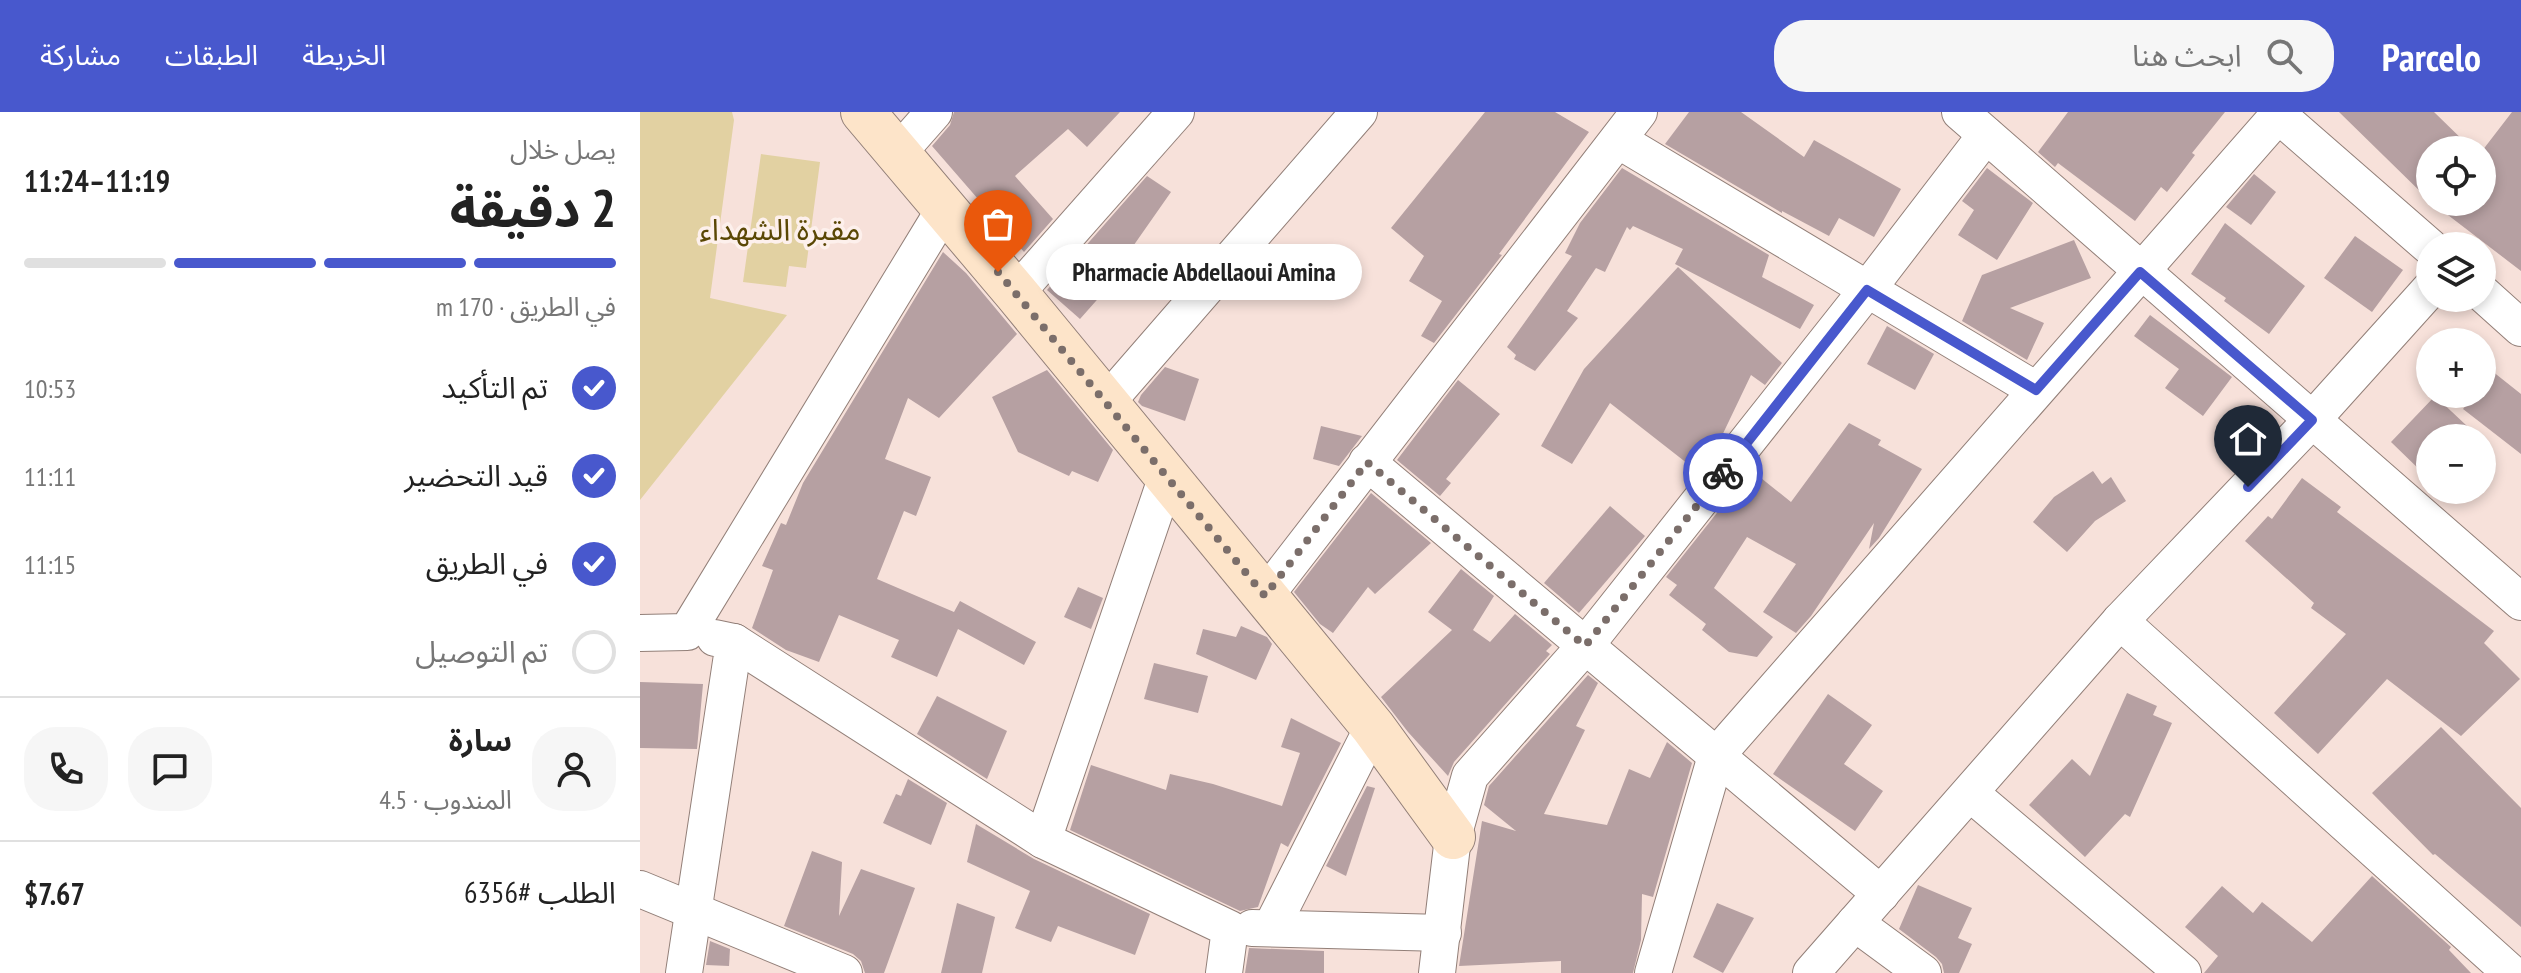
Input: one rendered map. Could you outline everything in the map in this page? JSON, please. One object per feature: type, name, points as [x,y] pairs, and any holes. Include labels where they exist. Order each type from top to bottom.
[{"type":"street","points":[[863,112],[1373,727],[1453,837]]},
{"type":"street","points":[[897,154],[934,112]]},
{"type":"street","points":[[1016,293],[1176,112]]},
{"type":"street","points":[[1106,403],[1359,112]]},
{"type":"street","points":[[1653,973],[1716,756],[2278,113],[2416,235]]},
{"type":"street","points":[[1437,973],[1453,837],[1470,776],[1585,646],[1867,290],[1973,124],[2521,602]]},
{"type":"street","points":[[1265,596],[1629,126],[1867,290],[2036,390]]},
{"type":"street","points":[[687,632],[944,210]]},
{"type":"street","points":[[1811,973],[2120,621],[2312,420],[2416,305]]},
{"type":"street","points":[[2496,306],[2521,328]]},
{"type":"street","points":[[1367,462],[1881,894]]},
{"type":"street","points":[[1043,840],[1167,476]]},
{"type":"street","points":[[2120,621],[2511,973]]},
{"type":"street","points":[[640,633],[687,632],[734,642],[1043,840],[1230,929],[1443,933]]},
{"type":"street","points":[[684,973],[734,642]]},
{"type":"street","points":[[1271,928],[1373,727]]},
{"type":"street","points":[[1970,793],[2183,973]]},
{"type":"street","points":[[640,889],[844,973]]},
{"type":"street","points":[[1855,923],[1923,973]]},
{"type":"street","points":[[1224,973],[1230,929]]},
{"type":"green space","points":[[640,112],[732,112],[734,120],[710,298],[787,315],[640,500]]},
{"type":"green space","name":"مقبرة الشهداء","points":[[761,154],[820,162],[806,268],[789,266],[786,287],[743,282]]},
{"type":"building","points":[[954,112],[1120,112],[1087,147],[1068,129],[1015,176],[1053,219],[1024,252],[932,146],[950,125]]},
{"type":"building","points":[[1485,112],[1555,112],[1589,132],[1499,254],[1502,255],[1434,343],[1421,336],[1442,301],[1409,281],[1424,256],[1391,228]]},
{"type":"building","points":[[1689,112],[1741,112],[1804,157],[1814,140],[1901,189],[1874,237],[1839,218],[1829,236],[1782,213],[1665,144]]},
{"type":"building","points":[[2068,112],[2225,112],[2192,153],[2195,155],[2167,192],[2161,187],[2135,221],[2058,163],[2055,167],[2038,152]]},
{"type":"building","points":[[2339,112],[2434,112],[2459,136],[2416,136],[2416,187]]},
{"type":"building","points":[[2512,112],[2521,112],[2521,271],[2496,252],[2496,232],[2470,232],[2449,216],[2496,216],[2496,136],[2494,136]]},
{"type":"building","points":[[1622,168],[1769,255],[1762,277],[1814,305],[1800,329],[1675,264],[1683,249],[1633,226],[1630,230],[1627,227],[1605,272],[1596,268],[1567,311],[1578,318],[1535,371],[1514,359],[1516,355],[1507,347],[1572,256],[1565,253],[1580,223]]},
{"type":"building","points":[[1987,168],[2033,203],[1997,260],[1958,235],[1974,210],[1962,201]]},
{"type":"building","points":[[2254,174],[2276,192],[2251,225],[2226,207]]},
{"type":"building","points":[[1147,176],[1171,192],[1122,262],[1127,266],[1080,319],[1047,290]]},
{"type":"building","points":[[2225,223],[2305,286],[2269,334],[2191,274]]},
{"type":"building","points":[[2355,236],[2403,270],[2372,312],[2324,278]]},
{"type":"building","points":[[2074,240],[2091,278],[2010,308],[2044,323],[2027,360],[1962,321],[1982,275]]},
{"type":"building","points":[[943,252],[966,273],[1017,334],[939,418],[908,398],[885,459],[931,477],[916,516],[904,511],[877,579],[954,612],[960,601],[1036,642],[1024,665],[958,629],[937,677],[891,657],[899,640],[839,615],[819,662],[786,650],[752,628],[773,570],[762,566],[781,523],[786,525],[803,483]]},
{"type":"building","points":[[1678,267],[1782,363],[1765,385],[1751,375],[1718,444],[1697,471],[1610,403],[1572,464],[1541,446],[1584,369]]},
{"type":"building","points":[[2150,315],[2232,377],[2203,416],[2165,388],[2179,369],[2134,336]]},
{"type":"building","points":[[1887,326],[1934,354],[1915,390],[1867,364]]},
{"type":"building","points":[[1165,367],[1199,379],[1185,421],[1138,402]]},
{"type":"building","points":[[1047,370],[1113,450],[1098,482],[1072,471],[1069,476],[1018,452],[992,397]]},
{"type":"building","points":[[2496,374],[2521,394],[2521,454],[2496,435],[2496,424],[2482,424],[2463,409],[2496,408]]},
{"type":"building","points":[[1458,380],[1500,414],[1446,479],[1451,483],[1440,496],[1397,460]]},
{"type":"building","points":[[2424,408],[2448,408],[2465,424],[2416,424],[2416,466],[2391,442]]},
{"type":"building","points":[[1849,423],[1881,440],[1878,445],[1922,469],[1879,538],[1869,549],[1874,523],[1811,616],[1796,633],[1763,612],[1796,564],[1747,537],[1714,588],[1773,637],[1757,657],[1729,652],[1702,630],[1706,624],[1669,595],[1677,585],[1666,577],[1751,470],[1791,502]]},
{"type":"building","points":[[1321,426],[1362,436],[1339,466],[1313,459]]},
{"type":"building","points":[[2093,471],[2102,484],[2111,477],[2126,501],[2095,521],[2067,552],[2033,522],[2054,497]]},
{"type":"building","points":[[2302,478],[2341,507],[2337,512],[2494,631],[2484,643],[2520,679],[2461,736],[2387,679],[2318,754],[2274,713],[2346,634],[2311,608],[2314,603],[2245,541],[2268,516],[2272,519]]},
{"type":"building","points":[[1371,493],[1431,543],[1375,594],[1368,587],[1333,633],[1320,624],[1294,592]]},
{"type":"building","points":[[1610,506],[1645,536],[1579,613],[1544,583]]},
{"type":"building","points":[[1461,569],[1494,596],[1473,630],[1490,642],[1515,614],[1552,645],[1546,651],[1550,654],[1454,762],[1448,776],[1381,697],[1452,630],[1428,612]]},
{"type":"building","points":[[1078,587],[1103,598],[1091,629],[1064,617]]},
{"type":"building","points":[[1241,626],[1267,637],[1272,644],[1256,680],[1196,654],[1203,629],[1236,637]]},
{"type":"building","points":[[1154,663],[1208,676],[1198,713],[1144,699]]},
{"type":"building","points":[[1588,675],[1598,683],[1576,726],[1585,730],[1544,814],[1607,825],[1629,769],[1650,778],[1667,742],[1692,763],[1653,897],[1642,894],[1641,940],[1633,973],[1561,973],[1561,961],[1459,966],[1482,821],[1516,831],[1484,805],[1489,786]]},
{"type":"building","points":[[640,682],[703,684],[697,749],[640,748]]},
{"type":"building","points":[[2127,693],[2157,706],[2153,715],[2172,723],[2130,817],[2125,814],[2085,857],[2029,805],[2072,759],[2090,776]]},
{"type":"building","points":[[1828,694],[1872,725],[1844,764],[1883,791],[1855,831],[1773,774]]},
{"type":"building","points":[[937,696],[1007,731],[987,779],[917,734]]},
{"type":"building","points":[[1291,718],[1341,743],[1288,847],[1281,843],[1258,907],[1240,911],[1070,830],[1091,765],[1166,790],[1170,774],[1282,806],[1300,753],[1281,747]]},
{"type":"building","points":[[2441,727],[2521,808],[2521,927],[2433,855],[2372,793]]},
{"type":"building","points":[[908,779],[947,803],[931,845],[883,823],[896,794],[901,796]]},
{"type":"building","points":[[1367,786],[1375,788],[1346,876],[1326,866]]},
{"type":"building","points":[[976,824],[1034,859],[1150,914],[1135,955],[1058,926],[1051,942],[1015,928],[1030,891],[967,862]]},
{"type":"building","points":[[812,851],[842,862],[839,916],[861,869],[915,888],[884,973],[865,973],[861,961],[853,954],[784,926]]},
{"type":"building","points":[[2372,876],[2451,947],[2449,950],[2471,973],[2204,973],[2218,956],[2185,927],[2222,886],[2253,913],[2262,902],[2312,942]]},
{"type":"building","points":[[1918,885],[1972,908],[1958,938],[1972,944],[1959,973],[1944,973],[1936,957],[1899,929]]},
{"type":"building","points":[[957,903],[995,917],[982,973],[941,973]]},
{"type":"building","points":[[1717,903],[1754,918],[1723,973],[1693,957]]},
{"type":"building","points":[[710,941],[730,949],[729,966],[706,965]]},
{"type":"building","points":[[1249,948],[1324,951],[1324,973],[1245,973]]},
{"type":"way so far","points":[[998,272],[1265,596],[1367,462],[1585,646],[1723,473]]},
{"type":"place","name":"Pharmacie Abdellaoui Amina","points":[[998,272]]},
{"type":"route","points":[[1723,473],[1867,290],[2036,390],[2140,272],[2312,420],[2248,487]]}]
